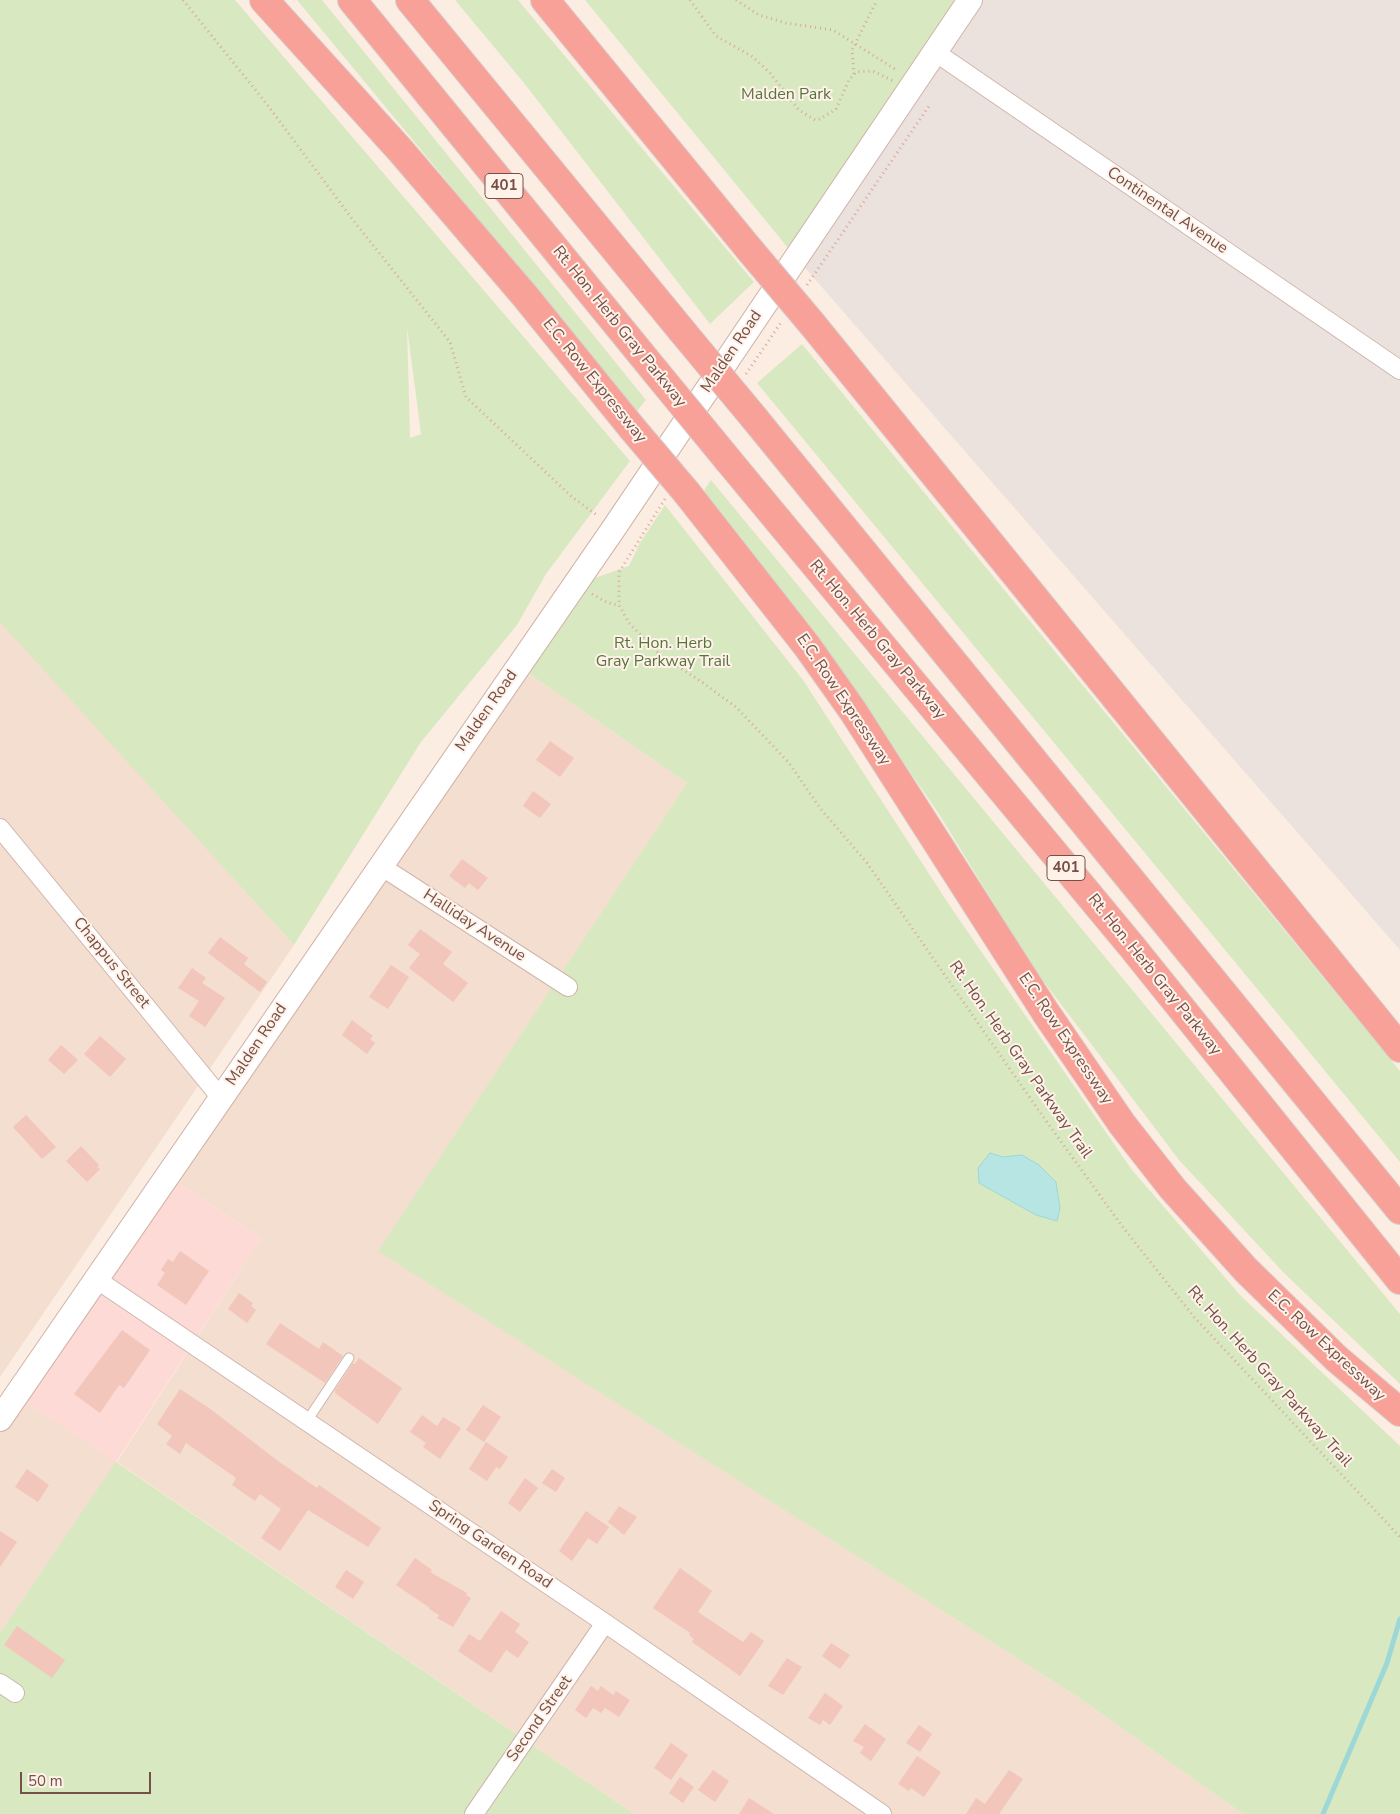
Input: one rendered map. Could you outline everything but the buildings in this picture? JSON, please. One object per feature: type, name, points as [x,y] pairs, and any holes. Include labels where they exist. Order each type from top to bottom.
[{"type":"highway","name":"E.C. Row Expressway","points":[[264,0],[400,150],[524,296],[632,428],[678,492],[777,606],[853,711],[1052,1022],[1122,1124],[1173,1189],[1246,1270],[1337,1359],[1400,1412]]},
{"type":"highway","name":"Rt. Hon. Herb Gray Parkway","points":[[352,0],[655,372],[1133,948],[1400,1280]]},
{"type":"highway","name":"401","points":[[410,0],[755,419],[1400,1210]]},
{"type":"highway","points":[[545,0],[813,325],[1400,1048]]},
{"type":"main road","name":"Malden Road","points":[[0,1419],[379,865],[614,528],[970,0]]},
{"type":"street","name":"Continental Avenue","points":[[935,52],[1400,370]]},
{"type":"street","name":"Chappus Street","points":[[0,828],[221,1098]]},
{"type":"street","name":"Halliday Avenue","points":[[379,865],[568,986]]},
{"type":"street","name":"Spring Garden Road","points":[[96,1279],[605,1623],[882,1814]]},
{"type":"street","name":"Second Street","points":[[474,1814],[605,1623]]},
{"type":"street","points":[[0,1683],[15,1693]]},
{"type":"lane","points":[[307,1421],[349,1358]]},
{"type":"path","points":[[183,0],[266,103],[353,220],[450,342],[466,397],[572,497],[614,528]]},
{"type":"path","points":[[690,0],[716,36],[757,62],[770,73],[799,110],[810,118],[820,119],[836,109],[854,74],[852,50],[877,0]]},
{"type":"path","points":[[736,0],[759,15],[786,23],[833,30],[903,75]]},
{"type":"path","points":[[854,74],[861,70],[873,71],[897,83],[900,79]]},
{"type":"path","points":[[802,292],[930,106]]},
{"type":"path","points":[[743,378],[786,316]]},
{"type":"path","points":[[574,585],[608,603],[619,605],[619,572],[678,492]]},
{"type":"path","name":"Rt. Hon. Herb Gray Parkway Trail","points":[[619,605],[629,623],[649,646],[724,697],[754,724],[789,763],[820,808],[867,863],[1039,1111],[1122,1226],[1194,1317],[1400,1536]]},
{"type":"shaded area","points":[[966,0],[1400,0],[1400,950],[793,254]]},
{"type":"shaded area","points":[[0,620],[294,945],[0,1377]]},
{"type":"shaded area","points":[[518,666],[687,783],[379,1251],[1078,1697],[1243,1814],[634,1814],[117,1462],[261,1238],[167,1175]]},
{"type":"shaded area","points":[[167,1175],[261,1238],[116,1462],[16,1396]]},
{"type":"shaded area","points":[[16,1396],[117,1462],[0,1633],[0,1419]]},
{"type":"green space","points":[[0,0],[235,0],[630,461],[546,574],[517,625],[421,742],[294,945],[0,622]],"holes":[[[407,327],[421,434],[410,438]]]},
{"type":"green space","points":[[297,0],[322,0],[646,400],[637,411]]},
{"type":"green space","points":[[455,0],[518,0],[754,282],[710,324],[524,83]]},
{"type":"green space","name":"Malden Park","points":[[585,0],[966,0],[793,254]]},
{"type":"green space","points":[[802,344],[1400,1071],[1400,1162],[757,383]]},
{"type":"green space","points":[[711,480],[1400,1314],[1400,1384],[1284,1273],[1179,1160],[1032,966],[939,814],[815,634],[701,495]]},
{"type":"green space","points":[[665,505],[803,680],[952,909],[1132,1170],[1241,1296],[1400,1446],[1400,1814],[1243,1814],[1078,1697],[378,1251],[687,783],[518,666],[575,585],[629,566],[640,543]]},
{"type":"green space","points":[[116,1462],[634,1814],[0,1814],[0,1633]]},
{"type":"water","points":[[990,1153],[1003,1157],[1022,1155],[1039,1165],[1056,1182],[1060,1208],[1057,1221],[1036,1215],[979,1183],[978,1168]]},
{"type":"waterway","points":[[1323,1814],[1387,1663],[1400,1619]]}]
